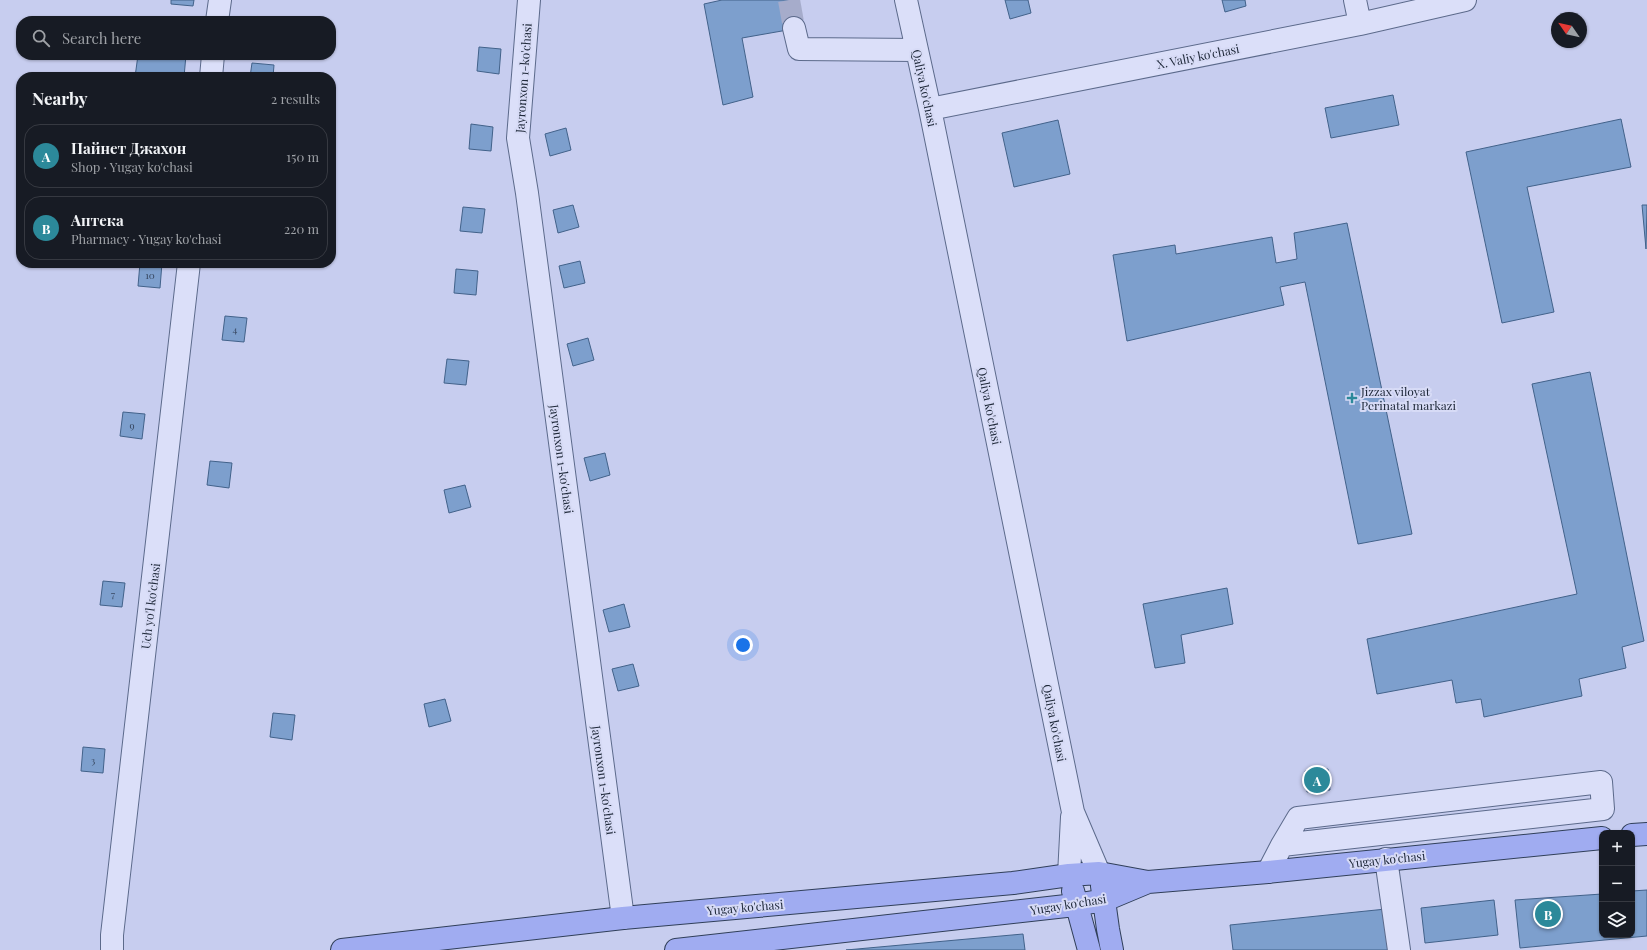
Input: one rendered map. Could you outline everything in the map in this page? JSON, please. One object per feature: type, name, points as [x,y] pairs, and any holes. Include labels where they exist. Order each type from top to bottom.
[{"type":"main road","points":[[1635,835],[1647,834]]},
{"type":"main road","name":"Yugay ko'chasi","points":[[342,950],[623,918],[1013,883],[1069,874],[1099,873],[1148,882],[1268,872],[1599,838]]},
{"type":"main road","name":"Qaliya ko'chasi","points":[[1099,873],[1112,950]]},
{"type":"main road","name":"Qaliya ko'chasi","points":[[1069,874],[1075,905],[1086,936],[1089,950]]},
{"type":"main road","name":"Yugay ko'chasi","points":[[676,950],[1075,905],[1104,900],[1148,882]]},
{"type":"street","points":[[218,16],[220,0]]},
{"type":"street","name":"Jayronxon 1-ko'chasi","points":[[529,0],[518,138],[527,193],[623,918]]},
{"type":"street","name":"Qaliya ko'chasi","points":[[906,0],[930,109],[1073,812],[1099,873]]},
{"type":"street","points":[[1355,0],[1360,24]]},
{"type":"street","name":"X. Valiy ko'chasi","points":[[930,109],[1360,24],[1465,0]]},
{"type":"street","points":[[794,28],[800,49],[917,50]]},
{"type":"street","points":[[211,72],[213,60]]},
{"type":"street","name":"Uch yo'l ko'chasi","points":[[112,950],[112,935],[188,268]]},
{"type":"street","points":[[1268,872],[1282,845],[1298,818],[1601,782],[1602,809],[1282,845]]},
{"type":"street","name":"Qaliya ko'chasi","points":[[1069,874],[1073,812]]},
{"type":"street","points":[[1386,859],[1399,950]]},
{"type":"building","points":[[171,0],[194,0],[193,6],[171,4]]},
{"type":"building","points":[[722,0],[797,0],[799,28],[742,38],[753,97],[723,105],[704,4]]},
{"type":"building","points":[[1005,0],[1028,0],[1031,13],[1010,19]]},
{"type":"building","points":[[1222,0],[1245,0],[1246,6],[1225,12]]},
{"type":"building","points":[[479,47],[501,49],[499,74],[477,71]]},
{"type":"building","points":[[137,60],[186,60],[184,72],[136,72]]},
{"type":"building","points":[[252,63],[274,65],[273,72],[251,72]]},
{"type":"building","points":[[1393,95],[1399,125],[1331,138],[1325,108]]},
{"type":"building","points":[[1621,119],[1631,167],[1527,187],[1554,312],[1502,323],[1466,152]]},
{"type":"building","points":[[1058,120],[1070,174],[1014,187],[1002,133]]},
{"type":"building","points":[[471,124],[493,127],[491,151],[469,149]]},
{"type":"building","points":[[566,128],[571,150],[550,156],[545,134]]},
{"type":"building","points":[[573,205],[579,227],[558,233],[553,210]]},
{"type":"building","points":[[1642,205],[1647,205],[1646,249]]},
{"type":"building","points":[[463,207],[485,209],[482,233],[460,231]]},
{"type":"building","points":[[1347,223],[1412,534],[1358,544],[1305,282],[1280,287],[1284,305],[1127,341],[1113,255],[1175,245],[1176,254],[1272,237],[1276,263],[1297,259],[1294,233]]},
{"type":"building","points":[[580,261],[585,283],[564,288],[559,266]]},
{"type":"building","points":[[140,268],[162,268],[160,288],[138,286]]},
{"type":"building","points":[[456,269],[478,271],[476,295],[454,293]]},
{"type":"building","points":[[225,316],[247,318],[244,342],[222,340]]},
{"type":"building","points":[[588,338],[594,360],[573,366],[567,344]]},
{"type":"building","points":[[447,359],[469,361],[466,385],[444,383]]},
{"type":"building","points":[[1590,372],[1644,641],[1622,647],[1626,668],[1579,679],[1582,696],[1484,717],[1481,699],[1456,703],[1452,680],[1377,694],[1367,639],[1577,594],[1532,384]]},
{"type":"building","points":[[123,412],[145,414],[142,439],[120,436]]},
{"type":"building","points":[[605,453],[610,475],[590,481],[584,458]]},
{"type":"building","points":[[210,461],[232,463],[229,488],[207,485]]},
{"type":"building","points":[[465,485],[471,507],[449,513],[444,490]]},
{"type":"building","points":[[103,581],[125,583],[122,607],[100,605]]},
{"type":"building","points":[[1227,588],[1233,624],[1181,635],[1185,663],[1155,668],[1143,604]]},
{"type":"building","points":[[624,604],[630,627],[609,632],[603,610]]},
{"type":"building","points":[[633,664],[639,686],[618,691],[612,669]]},
{"type":"building","points":[[445,699],[451,721],[429,727],[424,704]]},
{"type":"building","points":[[273,713],[295,715],[292,740],[270,737]]},
{"type":"building","points":[[83,747],[105,749],[103,773],[81,771]]},
{"type":"building","points":[[1328,769],[1330,790],[1307,792],[1305,771]]},
{"type":"building","points":[[1647,890],[1647,936],[1635,937],[1635,891]]},
{"type":"building","points":[[1599,894],[1599,938],[1626,938],[1520,948],[1515,900]]},
{"type":"building","points":[[1494,900],[1498,935],[1425,943],[1421,908]]},
{"type":"building","points":[[1386,909],[1390,950],[1233,950],[1230,925]]},
{"type":"building","points":[[1023,934],[1025,950],[846,950]]},
{"type":"tunnel","points":[[789,0],[794,28]]},
{"type":"place","name":"Jizzax viloyat Perinatal markazi","points":[[1352,398]]},
{"type":"place","name":"Пайнет Джахон","points":[[1317,780]]},
{"type":"place","name":"Аптека","points":[[1548,914]]}]
